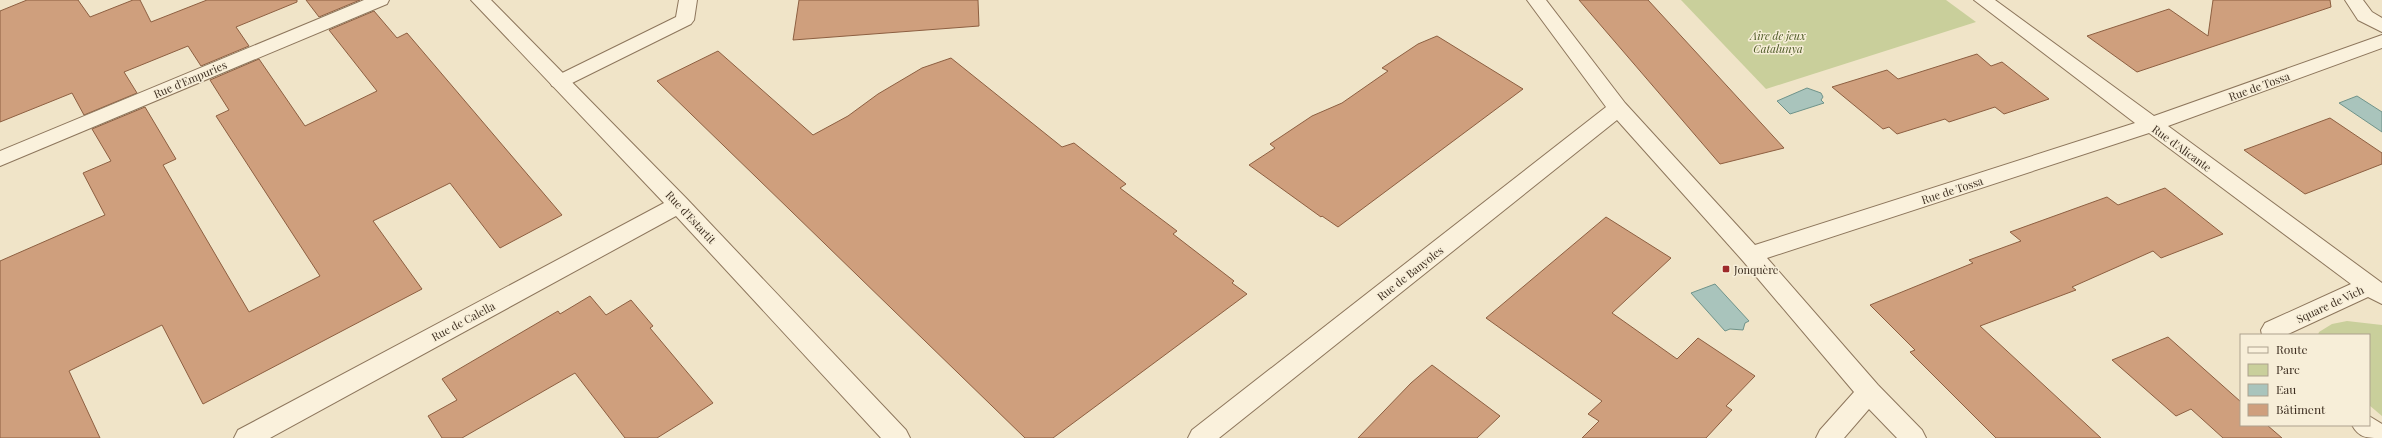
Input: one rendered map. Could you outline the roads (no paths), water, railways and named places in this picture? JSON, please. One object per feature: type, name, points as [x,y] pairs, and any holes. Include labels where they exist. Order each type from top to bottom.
[{"type":"street","name":"Rue d'Empuries","points":[[0,159],[380,0]]},
{"type":"street","name":"Rue d'Estartit","points":[[480,0],[679,205],[897,438]]},
{"type":"street","points":[[1536,0],[1618,108],[1751,255],[1869,392],[1913,438]]},
{"type":"street","name":"Rue d'Alicante","points":[[1983,0],[2375,290]]},
{"type":"street","points":[[2354,0],[2365,16],[2382,26]]},
{"type":"street","name":"Rue de Tossa","points":[[1751,255],[2151,125],[2382,41]]},
{"type":"street","name":"Rue de Banyoles","points":[[1201,438],[1618,108]]},
{"type":"street","name":"Rue de Calella","points":[[247,438],[679,205]]},
{"type":"street","name":"Square de Vich","points":[[2274,334],[2273,330],[2375,290]]},
{"type":"street","points":[[1829,438],[1869,392]]},
{"type":"street","points":[[2366,426],[2381,438]]},
{"type":"lane","points":[[559,82],[685,20],[688,0]]},
{"type":"water","points":[[1807,88],[1821,93],[1823,97],[1821,100],[1824,103],[1790,114],[1777,101]]},
{"type":"water","points":[[2357,96],[2382,112],[2382,132],[2339,103]]},
{"type":"water","points":[[1715,284],[1749,321],[1745,323],[1743,330],[1730,329],[1725,331],[1691,293]]},
{"type":"place","name":"Jonquère","points":[[1726,269]]},
{"type":"park label","name":"Aire de jeux Catalunya","points":[[1778,41]]}]
